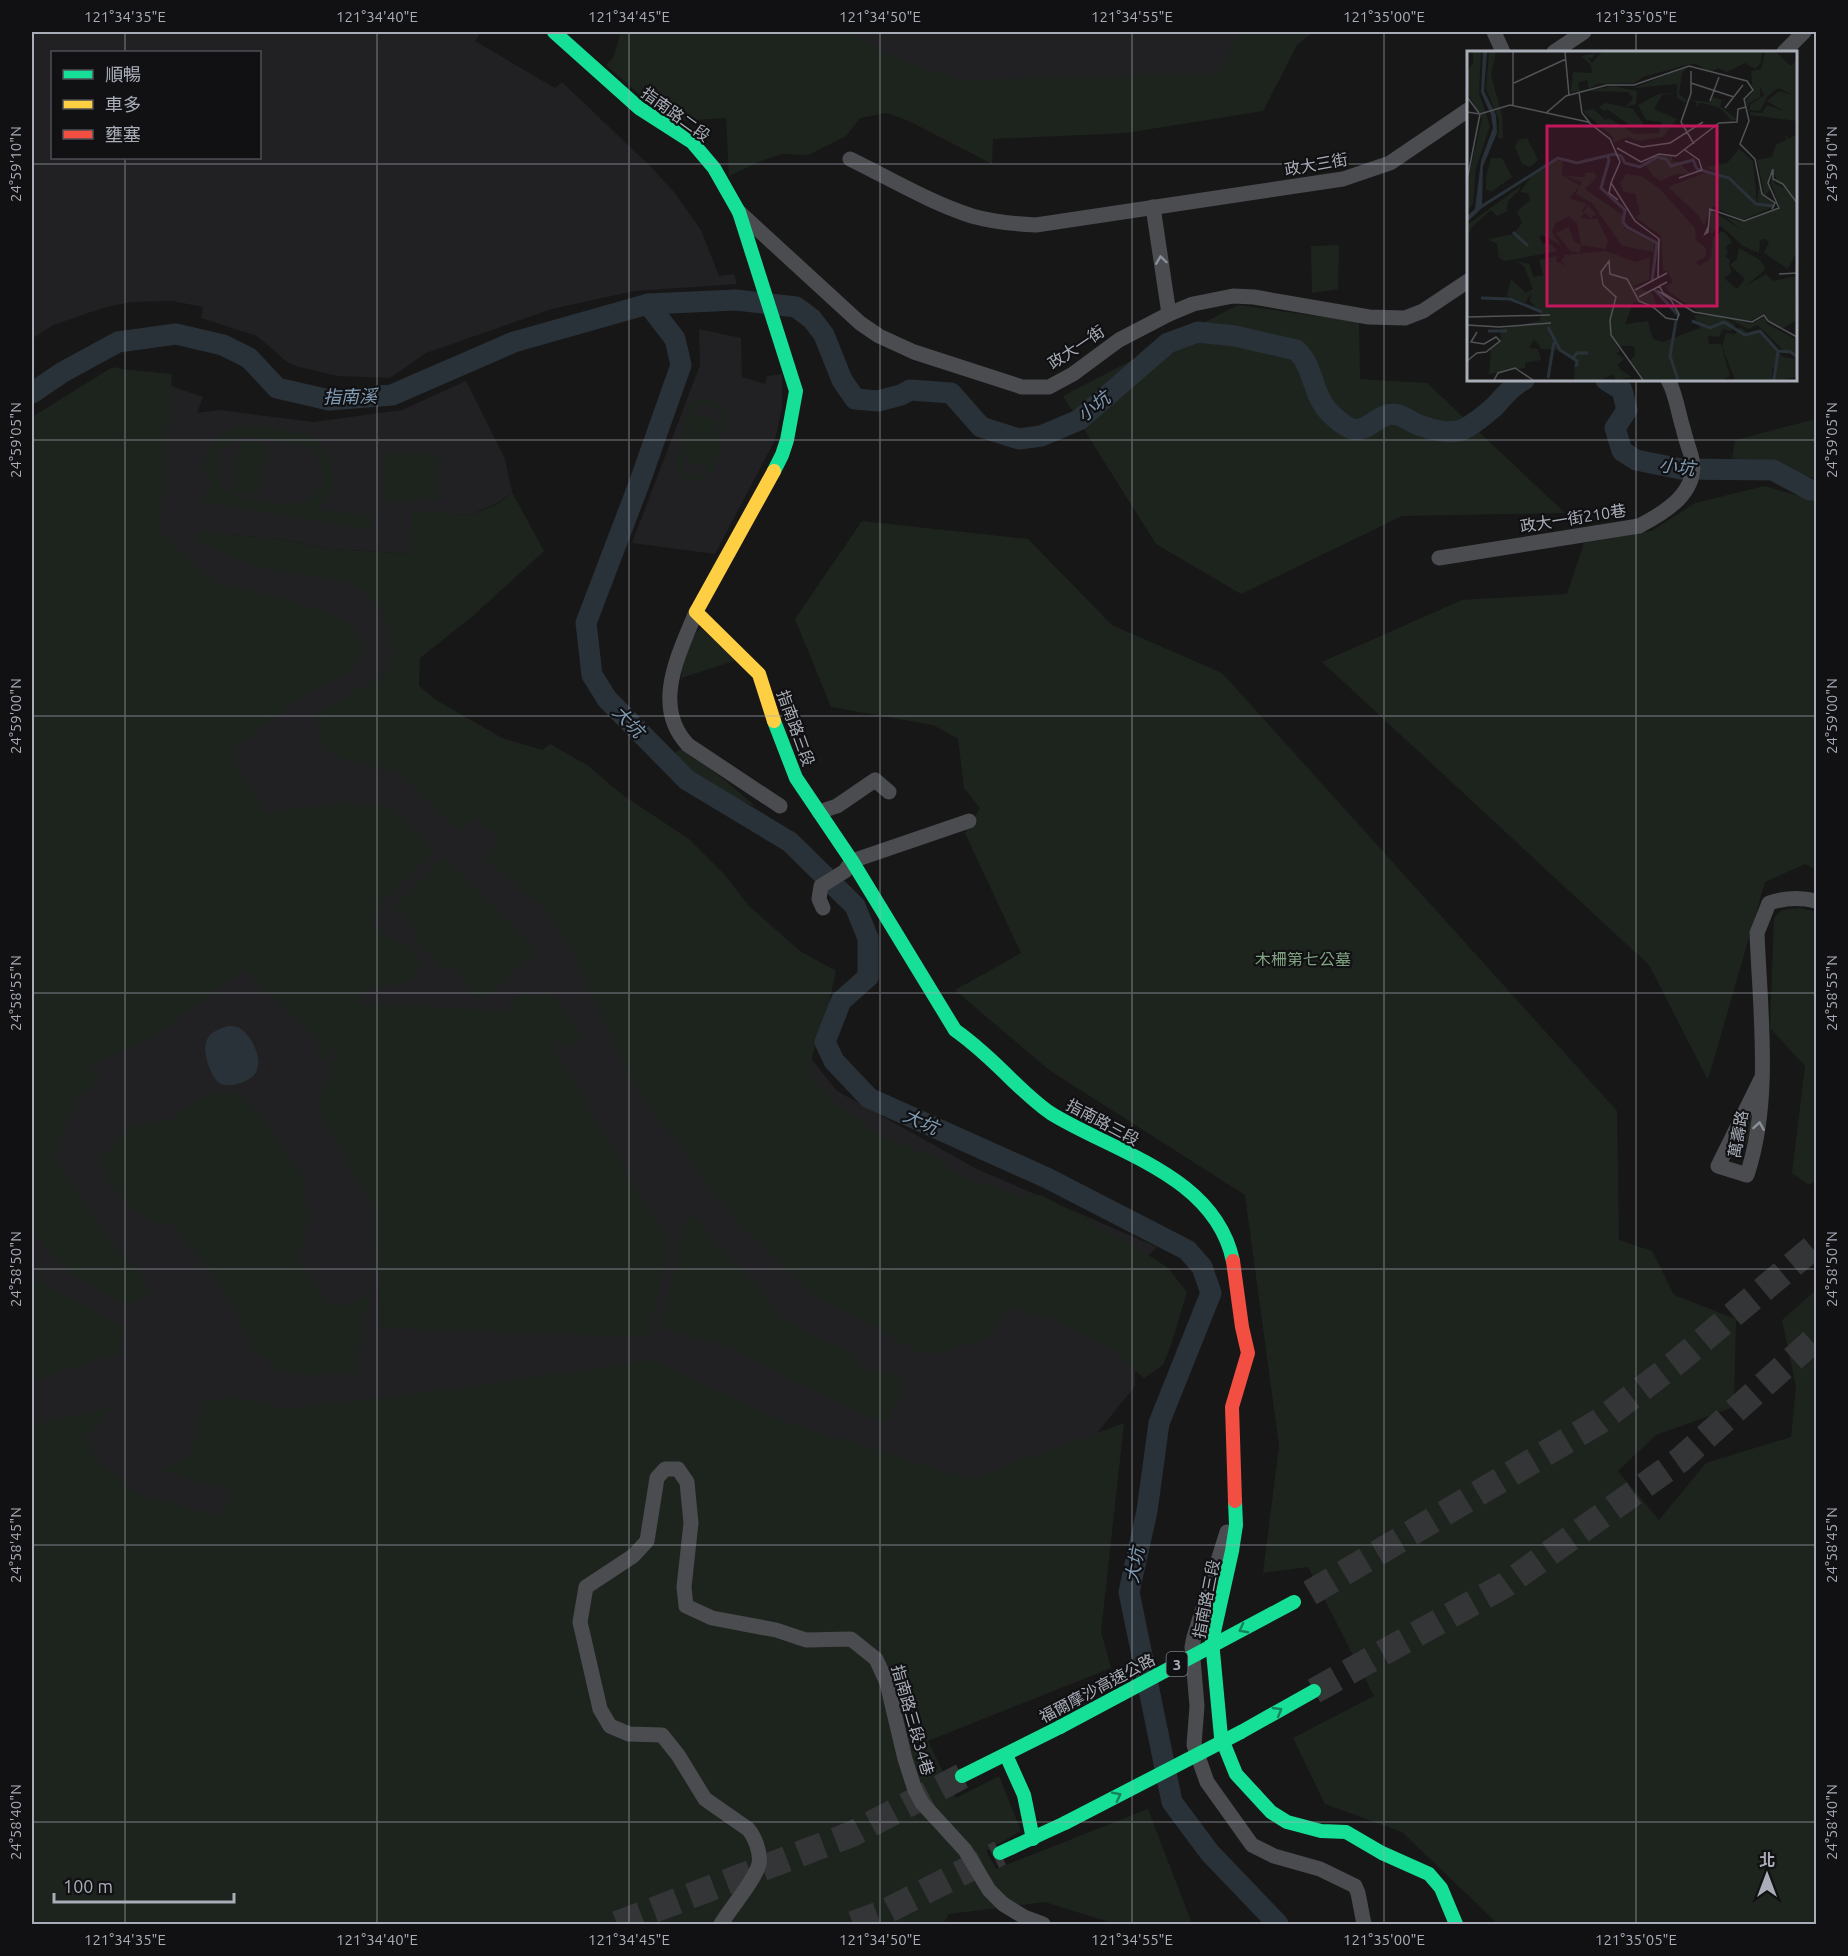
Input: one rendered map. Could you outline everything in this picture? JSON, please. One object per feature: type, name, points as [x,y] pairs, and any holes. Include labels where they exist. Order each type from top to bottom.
[{"type":"main road","name":"指南路二段","points":[[554,32],[639,108],[692,142],[714,168],[739,212],[796,391],[782,455],[696,612]]},
{"type":"main road","name":"指南路三段","points":[[696,612],[759,674],[786,759],[796,778],[819,812],[849,866],[956,1030],[976,1045],[1050,1113],[1170,1176],[1197,1198],[1222,1228],[1233,1258],[1242,1327],[1248,1353],[1232,1407],[1236,1525],[1212,1641],[1221,1737],[1236,1774],[1271,1812],[1287,1822],[1321,1831],[1346,1832],[1382,1853],[1429,1874],[1441,1888],[1456,1924]]},
{"type":"main road","name":"福爾摩沙高速公路","points":[[962,1776],[1060,1727],[1298,1599]]},
{"type":"main road","points":[[1000,1853],[1065,1823],[1241,1732],[1314,1691]]},
{"type":"main road","points":[[1006,1755],[1024,1795],[1032,1839]]},
{"type":"street","points":[[1494,32],[1503,51]]},
{"type":"street","points":[[1556,51],[1584,32]]},
{"type":"street","points":[[1785,51],[1804,32]]},
{"type":"street","name":"政大三街","points":[[850,159],[972,216],[1002,223],[1036,225],[1342,179],[1390,163],[1467,111]]},
{"type":"street","points":[[1153,207],[1169,314]]},
{"type":"street","name":"政大一街","points":[[739,212],[860,323],[879,336],[914,351],[1022,387],[1049,387],[1073,374],[1119,340],[1193,304],[1233,296],[1254,297],[1362,316],[1386,319],[1405,318],[1423,311],[1467,282]]},
{"type":"street","name":"政大一街210巷","points":[[1439,558],[1639,526],[1676,503],[1692,478],[1691,456],[1668,381]]},
{"type":"street","points":[[696,612],[676,662],[669,709],[673,723],[688,745],[780,806]]},
{"type":"street","points":[[819,812],[837,806],[875,780],[889,792]]},
{"type":"street","points":[[823,908],[819,899],[820,886],[849,866],[969,821]]},
{"type":"street","name":"萬壽路","points":[[1762,1077],[1718,1166],[1748,1175],[1760,1121],[1762,1077],[1757,933],[1769,903],[1781,899],[1816,901]]},
{"type":"street","name":"指南路三段34巷","points":[[722,1924],[759,1864],[759,1855],[753,1836],[748,1829],[708,1803],[678,1755],[662,1735],[629,1734],[610,1726],[600,1708],[580,1622],[586,1587],[633,1556],[646,1541],[657,1478],[665,1469],[678,1469],[687,1482],[691,1523],[684,1587],[686,1606],[712,1618],[776,1630],[806,1640],[851,1639],[876,1659],[886,1683],[905,1759],[915,1790],[922,1803],[964,1850],[989,1890],[1003,1904],[1024,1917],[1043,1924]]},
{"type":"street","points":[[1236,1501],[1192,1647],[1197,1706],[1194,1745],[1208,1782],[1252,1845],[1274,1856],[1320,1869],[1355,1886],[1364,1924]]},
{"type":"shaded area","points":[[32,32],[481,32],[475,41],[555,88],[562,82],[651,167],[674,192],[701,230],[719,276],[734,274],[737,284],[634,291],[552,309],[426,353],[390,378],[338,376],[299,367],[287,362],[257,336],[201,318],[203,307],[172,301],[132,302],[106,307],[53,325],[32,339]]},
{"type":"shaded area","points":[[694,32],[1290,32],[1225,85],[991,129]]},
{"type":"shaded area","points":[[699,329],[741,338],[742,377],[765,384],[767,376],[782,374],[782,408],[775,440],[715,554],[632,543],[700,365]]},
{"type":"shaded area","points":[[116,367],[203,397],[197,413],[220,410],[313,422],[402,410],[466,381],[505,459],[512,492],[498,503],[468,515],[413,511],[414,554],[331,549],[278,539],[221,534],[419,562],[396,681],[801,1046],[837,1091],[977,1169],[1157,1247],[1080,1320],[1135,1357],[1135,1386],[1026,1521],[32,1924],[32,418]]},
{"type":"shaded area","points":[[228,1026],[238,1027],[252,1042],[258,1065],[250,1079],[237,1084],[223,1085],[214,1077],[207,1060],[205,1047],[208,1038],[216,1030]]},
{"type":"green space","points":[[621,32],[846,32],[881,52],[956,80],[1220,74],[1238,32],[1313,32],[1297,45],[1263,111],[1126,133],[993,139],[992,164],[909,121],[887,113],[860,118],[846,136],[808,155],[782,154],[729,176],[726,118],[680,121],[648,102],[606,65],[613,58]]},
{"type":"green space","points":[[1339,245],[1338,289],[1312,293],[1311,246]]},
{"type":"green space","points":[[1238,305],[1359,322],[1360,379],[1427,383],[1565,513],[1402,516],[1241,594],[1156,544],[1063,396]]},
{"type":"green space","points":[[111,368],[172,374],[160,532],[214,583],[278,597],[336,615],[358,631],[365,651],[355,666],[292,703],[231,753],[245,783],[267,812],[347,803],[389,807],[435,850],[380,904],[373,925],[394,940],[410,944],[421,966],[412,981],[364,991],[359,1003],[503,1011],[520,995],[552,995],[571,1018],[581,1041],[563,1047],[549,1040],[670,1245],[647,1337],[380,1328],[375,1211],[317,1106],[340,1047],[318,1063],[318,1039],[243,970],[150,1041],[88,1065],[101,1078],[76,1100],[54,1153],[101,1231],[138,1269],[150,1292],[130,1306],[103,1293],[67,1269],[32,1233],[32,417]]},
{"type":"green space","points":[[704,398],[712,399],[721,405],[726,415],[715,468],[703,478],[693,482],[683,478],[676,463],[688,408]],"holes":[[[702,404],[710,405],[719,413],[719,426],[712,447],[717,419],[693,415],[684,461],[709,466],[702,473],[692,476],[683,467],[682,461],[691,414]]]},
{"type":"green space","points":[[1816,419],[1816,479],[1732,458],[1735,440]]},
{"type":"green space","points":[[249,425],[310,435],[320,442],[331,458],[334,481],[327,499],[316,509],[373,517],[371,530],[204,502],[204,492],[213,491],[206,473],[207,454],[211,446],[223,434]],"holes":[[[245,436],[307,446],[319,462],[323,482],[307,500],[287,504],[253,500],[233,494],[220,481],[218,463],[221,452],[226,445],[237,439]]]},
{"type":"green space","points":[[240,440],[267,445],[258,495],[231,491]]},
{"type":"green space","points":[[385,453],[440,455],[439,499],[384,501]]},
{"type":"green space","points":[[1765,486],[1816,501],[1816,870],[1805,864],[1765,882],[1708,1080],[1649,965],[1322,662],[1462,600],[1567,594],[1584,543],[1652,531],[1695,503]]},
{"type":"green space","points":[[512,492],[544,551],[474,615],[420,658],[419,686],[436,700],[502,738],[542,750],[550,744],[587,765],[624,796],[689,839],[724,874],[749,906],[800,951],[836,971],[809,1074],[836,1103],[875,1132],[942,1161],[962,1177],[1025,1197],[1041,1195],[1128,1242],[1167,1267],[1187,1292],[1163,1365],[1144,1378],[1115,1353],[1057,1321],[1006,1307],[992,1337],[939,1354],[917,1351],[817,1298],[734,1219],[631,1080],[574,955],[548,912],[485,859],[500,840],[474,818],[461,833],[399,773],[342,759],[326,749],[319,740],[317,714],[387,674],[393,655],[383,610],[349,581],[273,571],[231,558],[196,541],[199,532],[278,539],[331,549],[413,554],[412,510],[468,515],[498,504]]},
{"type":"green space","name":"木柵第七公墓","points":[[862,521],[1028,539],[1112,625],[1222,673],[1617,1111],[1619,1240],[1652,1251],[1674,1295],[1736,1319],[1734,1407],[1656,1435],[1618,1471],[1659,1520],[1706,1463],[1791,1437],[1796,1387],[1782,1320],[1816,1290],[1816,1924],[1498,1924],[1402,1832],[1325,1804],[1293,1738],[1374,1696],[1308,1567],[1263,1573],[1279,1446],[1245,1195],[1049,1070],[955,990],[1021,953],[965,833],[980,808],[964,788],[958,739],[933,725],[831,707],[795,619]]},
{"type":"green space","points":[[701,628],[737,660],[681,678],[690,644]]},
{"type":"green space","points":[[683,748],[756,807],[710,786],[670,756]]},
{"type":"green space","points":[[445,857],[537,951],[480,1001],[466,987],[468,983],[451,966],[445,971],[412,935],[417,930],[394,906]]},
{"type":"green space","points":[[1800,908],[1816,912],[1816,1180],[1809,1185],[1792,1173],[1805,1066],[1770,1028],[1774,918],[1782,910]]},
{"type":"green space","points":[[207,1093],[242,1093],[303,1174],[308,1221],[299,1260],[331,1306],[346,1305],[373,1290],[360,1326],[357,1374],[307,1375],[277,1369],[255,1352],[232,1304],[174,1223],[155,1223],[132,1208],[107,1181],[101,1159],[120,1137],[133,1127],[173,1118]]},
{"type":"green space","points":[[1750,1117],[1754,1120],[1744,1150],[1740,1154],[1736,1153],[1733,1150]]},
{"type":"green space","points":[[693,1215],[717,1246],[751,1278],[781,1316],[817,1340],[851,1351],[866,1371],[902,1374],[902,1388],[898,1401],[887,1418],[882,1422],[793,1381],[737,1349],[663,1329],[664,1308],[676,1267],[682,1224]]},
{"type":"green space","points":[[32,1276],[125,1329],[119,1354],[32,1380]]},
{"type":"green space","points":[[648,1360],[795,1425],[971,1479],[1124,1423],[1101,1632],[1111,1668],[928,1741],[956,1798],[999,1776],[1021,1831],[986,1851],[996,1869],[1148,1809],[1192,1924],[1115,1924],[1045,1902],[949,1914],[943,1924],[32,1924],[32,1425],[111,1408],[85,1438],[98,1460],[136,1493],[224,1516],[229,1490],[160,1470],[191,1456],[204,1403],[239,1397],[287,1409],[476,1386]]},
{"type":"waterway","name":"小坑","points":[[32,393],[63,372],[118,342],[176,334],[223,345],[249,358],[277,388],[329,400],[392,395],[514,342],[648,304],[736,300],[796,307],[812,319],[824,335],[842,380],[855,399],[878,401],[901,395],[910,390],[951,393],[981,427],[1019,439],[1041,436],[1079,420],[1168,343],[1198,332],[1235,336],[1296,350],[1302,356],[1324,406],[1337,420],[1358,430],[1391,414],[1435,430],[1459,431],[1484,416],[1522,381]]},
{"type":"waterway","name":"大坑","points":[[648,304],[675,339],[681,365],[586,623],[592,675],[607,699],[687,780],[790,842],[855,906],[868,938],[868,977],[841,1001],[825,1042],[834,1061],[869,1098],[1047,1178],[1187,1250],[1202,1267],[1211,1293],[1159,1423],[1147,1511],[1129,1592],[1172,1802],[1210,1853],[1278,1924]]},
{"type":"waterway","name":"小坑","points":[[1608,381],[1622,390],[1627,410],[1615,428],[1622,451],[1636,460],[1681,469],[1773,470],[1810,490],[1816,490]]},
{"type":"tunnel","points":[[1310,1593],[1600,1421],[1678,1361],[1816,1245]]},
{"type":"tunnel","points":[[1314,1691],[1505,1585],[1680,1460],[1816,1338]]},
{"type":"tunnel","points":[[617,1924],[852,1834],[962,1776]]},
{"type":"tunnel","points":[[853,1924],[883,1913],[1000,1853]]},
{"type":"traffic: fast","points":[[554,32],[639,108],[692,142],[714,168],[739,212],[796,391],[787,440],[774,471]]},
{"type":"traffic: fast","points":[[774,721],[796,778],[852,861],[955,1030],[1052,1114],[1133,1155],[1185,1187],[1206,1208],[1223,1232],[1233,1261]]},
{"type":"traffic: fast","points":[[1235,1501],[1236,1525],[1232,1551],[1212,1641],[1221,1737],[1236,1774],[1271,1812],[1287,1822],[1321,1831],[1346,1832],[1382,1853],[1429,1874],[1441,1888],[1456,1924]]},
{"type":"traffic: fast","points":[[1060,1727],[1294,1602]]},
{"type":"traffic: fast","points":[[1241,1732],[1314,1691]]},
{"type":"traffic: fast","points":[[962,1776],[1060,1727]]},
{"type":"traffic: fast","points":[[1065,1823],[1241,1732]]},
{"type":"traffic: fast","points":[[1006,1755],[1024,1795],[1033,1839]]},
{"type":"traffic: fast","points":[[1000,1853],[1065,1823]]},
{"type":"traffic: slow","points":[[774,471],[696,612],[759,674],[774,721]]},
{"type":"traffic: jam","points":[[1233,1261],[1248,1353],[1232,1407],[1235,1501]]},
{"type":"water label","name":"指南溪","points":[[350,396]]}]
